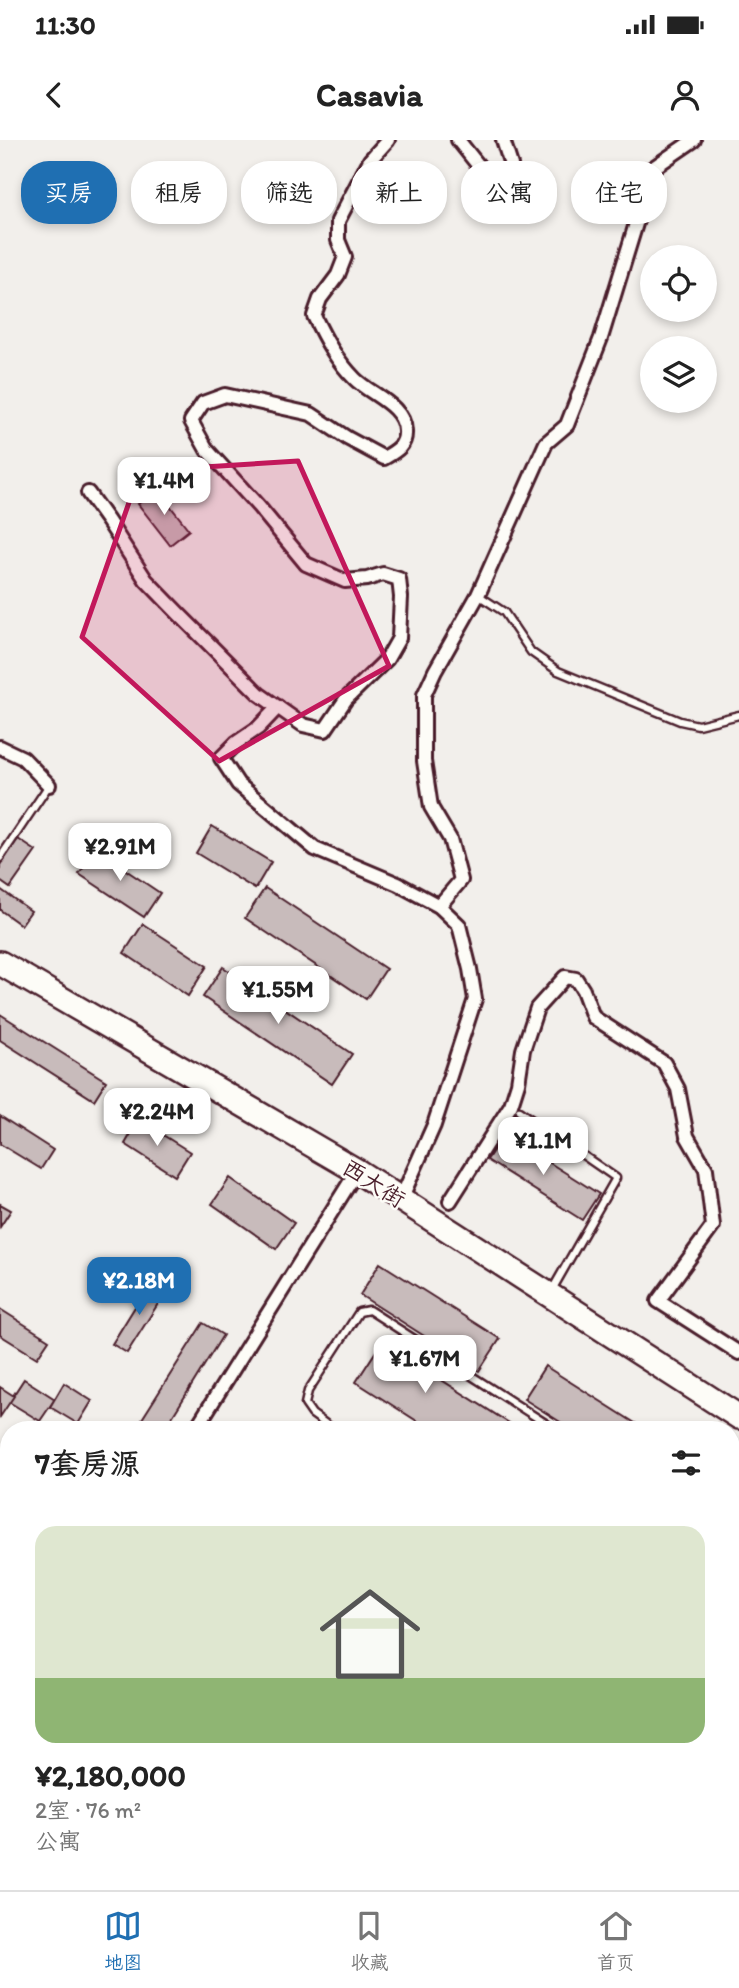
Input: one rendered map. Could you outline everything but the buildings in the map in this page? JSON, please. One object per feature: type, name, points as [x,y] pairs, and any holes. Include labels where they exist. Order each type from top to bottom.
[{"type":"highway","name":"西大街","points":[[0,963],[357,1171],[739,1417]]},
{"type":"street","points":[[88,494],[146,580],[259,694],[303,724],[326,730],[346,698],[387,659],[399,638],[399,579],[383,574],[345,582],[306,564],[206,450],[191,421],[203,403],[225,395],[311,414],[384,458],[400,450],[406,439],[405,423],[401,416],[396,409],[356,380],[332,352],[314,316],[320,299],[338,275],[345,257],[338,240],[338,222],[370,160],[388,140]]},
{"type":"street","points":[[458,140],[490,180],[507,180],[512,165],[503,140]]},
{"type":"street","points":[[439,906],[461,880],[450,839],[431,807],[424,761],[424,695],[478,594],[546,443],[567,425],[601,338],[653,168],[694,140]]},
{"type":"street","points":[[278,707],[258,728],[236,743],[221,758],[238,784],[315,849],[398,884],[439,906],[459,925],[475,999],[434,1125],[401,1199]]},
{"type":"street","points":[[0,747],[23,758],[49,785]]},
{"type":"street","points":[[450,1201],[511,1105],[518,1083],[523,1050],[537,1008],[565,977],[576,979],[593,1017],[664,1063],[678,1089],[687,1136],[706,1169],[713,1226],[658,1301],[739,1353]]},
{"type":"street","points":[[201,1421],[357,1171]]},
{"type":"lane","points":[[478,594],[504,612],[531,652],[558,671],[698,725],[739,715]]},
{"type":"lane","points":[[0,858],[49,785]]},
{"type":"lane","points":[[519,1111],[617,1178],[549,1295]]},
{"type":"lane","points":[[321,1421],[312,1415],[305,1404],[308,1391],[359,1312],[369,1310],[542,1421]]},
{"type":"highlighted area","points":[[298,461],[389,666],[219,761],[82,637],[140,471]]}]
